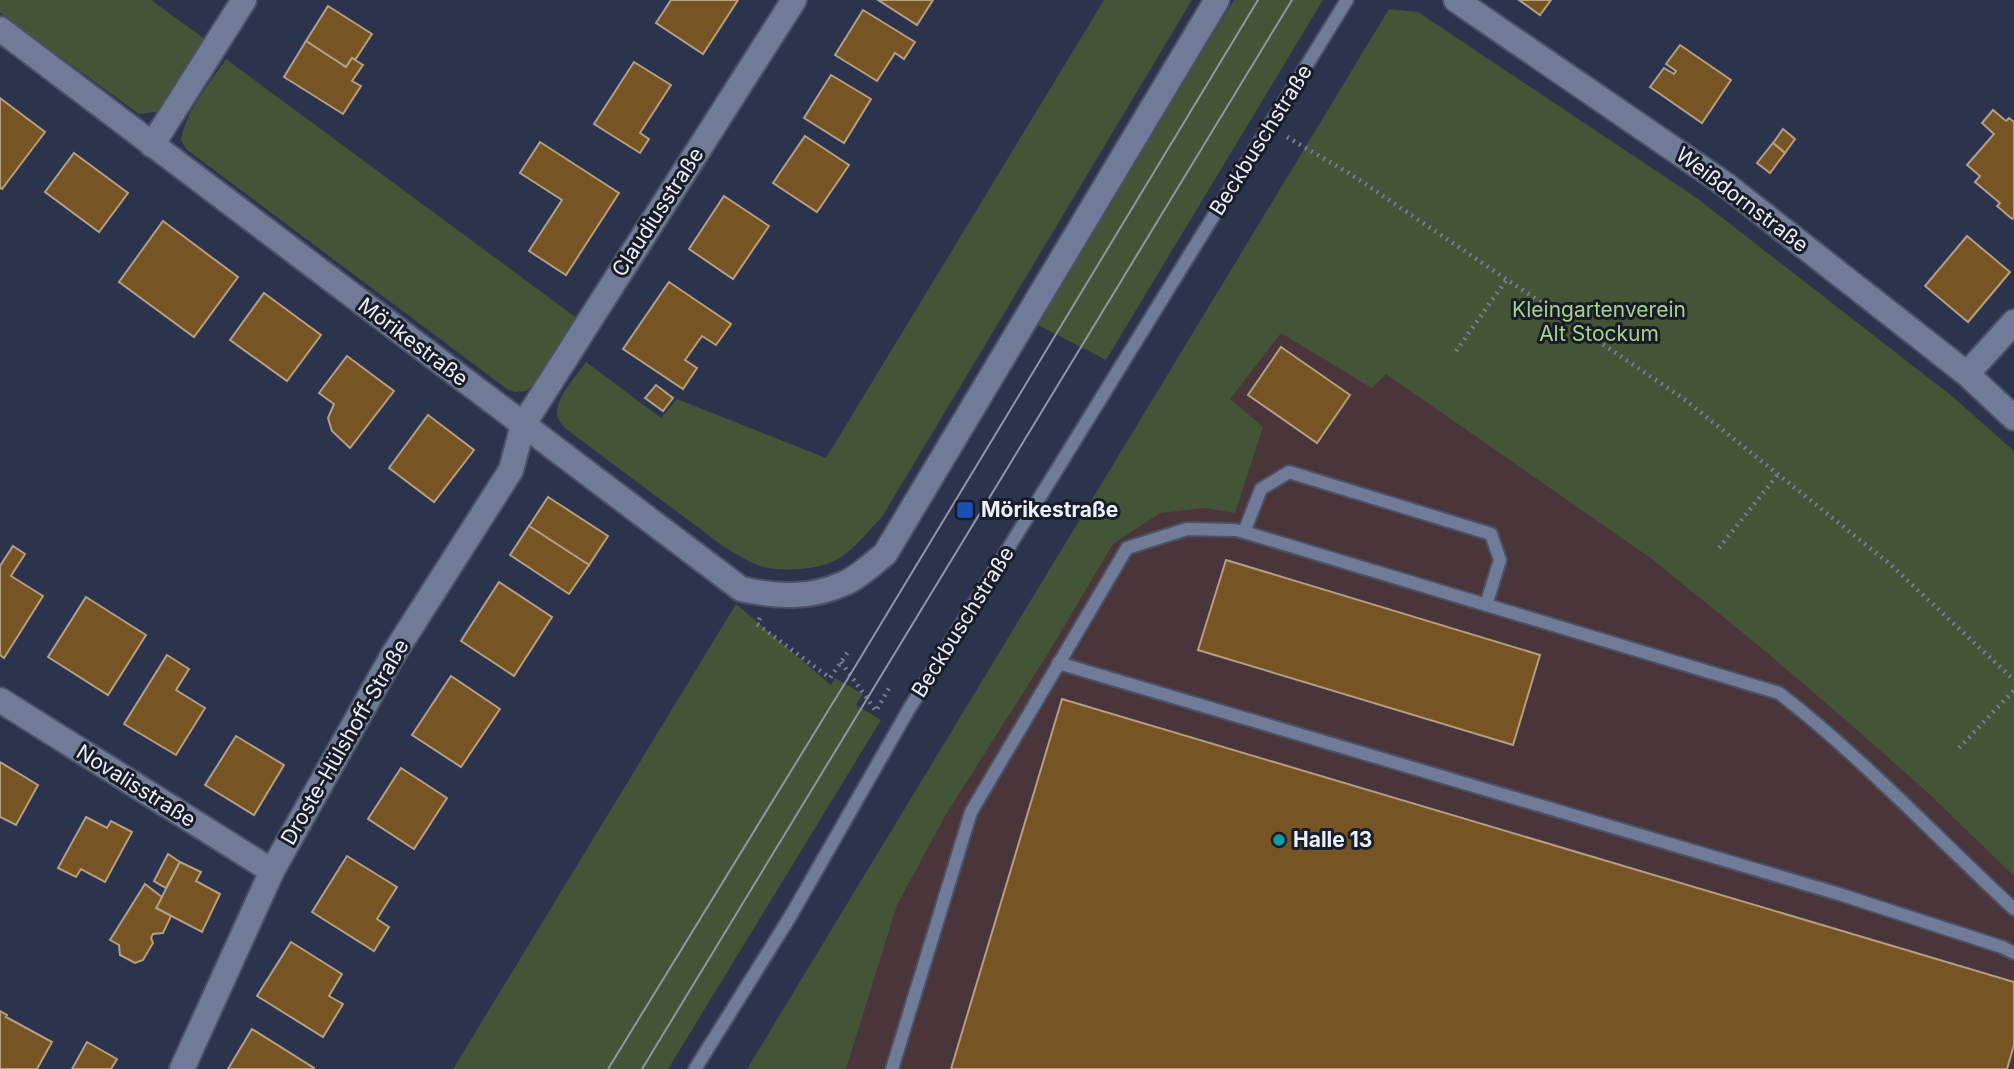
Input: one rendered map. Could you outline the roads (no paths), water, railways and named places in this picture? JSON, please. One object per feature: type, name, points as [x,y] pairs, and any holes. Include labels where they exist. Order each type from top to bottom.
[{"type":"street","points":[[152,145],[244,0]]},
{"type":"street","name":"Claudiusstraße","points":[[523,425],[794,0]]},
{"type":"street","name":"Mörikestraße","points":[[0,29],[741,589],[772,596],[799,596],[846,583],[885,554],[1217,0]]},
{"type":"street","name":"Weißdornstraße","points":[[1456,0],[1726,184],[1967,374],[2014,418]]},
{"type":"street","points":[[1967,374],[2014,321]]},
{"type":"street","name":"Droste-Hülshoff-Straße","points":[[182,1069],[272,871],[393,655],[510,470],[523,425]]},
{"type":"street","name":"Novalisstraße","points":[[0,700],[272,871]]},
{"type":"lane","name":"Beckbuschstraße","points":[[695,1069],[790,917],[909,709],[1347,0]]},
{"type":"lane","points":[[1244,532],[1261,489],[1289,472],[1491,534],[1500,560],[1486,605]]},
{"type":"lane","points":[[892,1069],[971,812],[1127,548],[1187,529],[1244,532],[1779,693],[1854,757],[2014,909]]},
{"type":"lane","points":[[1058,663],[1839,894],[2014,953]]},
{"type":"tram line","points":[[608,1069],[1258,0]]},
{"type":"tram line","points":[[642,1069],[1292,0]]},
{"type":"place","name":"Mörikestraße","points":[[965,510]]},
{"type":"place","name":"Halle 13","points":[[1279,840]]},
{"type":"park label","name":"Kleingartenverein Alt Stockum","points":[[1599,322]]}]
